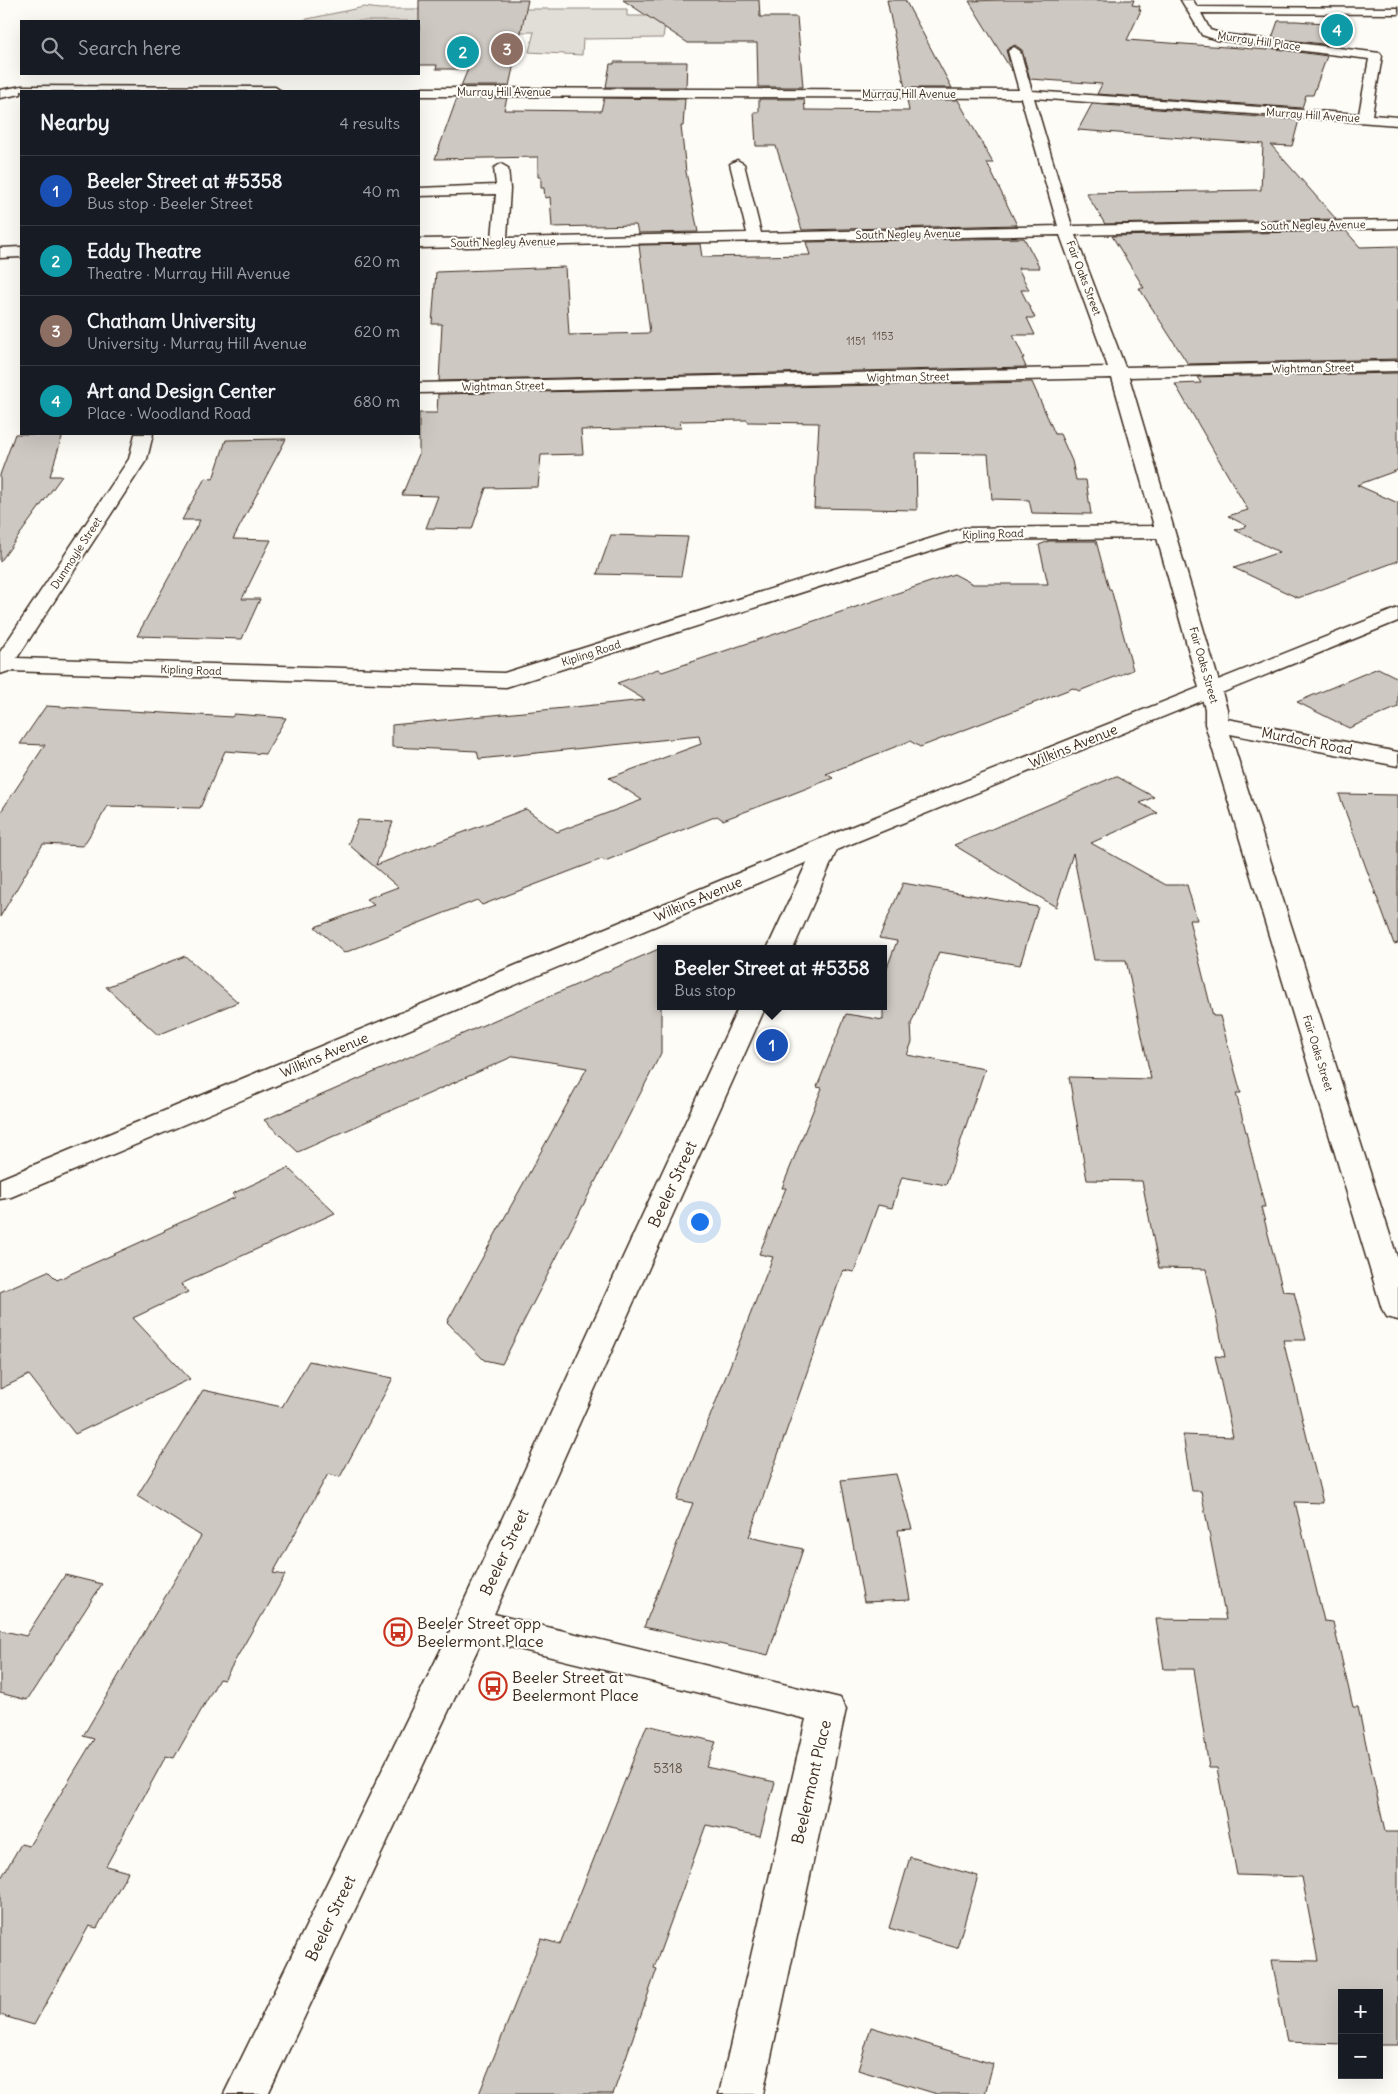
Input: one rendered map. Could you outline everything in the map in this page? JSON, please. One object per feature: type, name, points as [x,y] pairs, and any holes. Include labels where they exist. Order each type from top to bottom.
[{"type":"street","points":[[1190,5],[1398,11]]},
{"type":"street","name":"Murray Hill Place","points":[[1190,5],[1206,32],[1220,37],[1376,56],[1365,118]]},
{"type":"street","name":"Fair Oaks Street","points":[[1014,51],[1047,159],[1066,230],[1119,373],[1216,708],[1216,724],[1398,1309]]},
{"type":"street","points":[[0,94],[20,90]]},
{"type":"street","name":"Murray Hill Avenue","points":[[420,92],[1026,94],[1398,121]]},
{"type":"street","points":[[737,164],[755,237]]},
{"type":"street","points":[[499,242],[503,189],[502,168]]},
{"type":"street","points":[[420,192],[503,189]]},
{"type":"street","name":"South Negley Avenue","points":[[420,244],[1398,224]]},
{"type":"street","points":[[0,253],[20,252]]},
{"type":"street","name":"Wightman Street","points":[[420,388],[1398,366]]},
{"type":"street","name":"Dunmoyle Street","points":[[2,666],[138,459],[144,435]]},
{"type":"street","name":"Kipling Road","points":[[2,666],[506,680],[964,534],[1166,532]]},
{"type":"street","name":"Wilkins Avenue","points":[[0,1190],[827,845],[1398,614]]},
{"type":"street","name":"Murdoch Road","points":[[1216,724],[1398,759]]},
{"type":"street","points":[[782,945],[827,845]]},
{"type":"street","name":"Beeler Street","points":[[246,2094],[472,1623],[751,1010]]},
{"type":"street","name":"Beelermont Place","points":[[472,1623],[827,1710],[741,2094]]},
{"type":"shaded area","points":[[364,7],[380,9],[627,9],[627,16],[666,16],[663,38],[583,39],[582,55],[529,52],[534,32],[420,32],[420,20],[303,20]]},
{"type":"building","points":[[419,0],[528,0],[509,86],[461,86],[468,69],[436,69],[437,65],[420,65]]},
{"type":"building","points":[[623,0],[759,0],[760,17],[797,17],[803,87],[758,87],[757,43],[688,43]]},
{"type":"building","points":[[887,0],[905,0],[952,88],[905,88]]},
{"type":"building","points":[[1134,0],[1132,5],[1140,6],[1139,10],[1141,10],[1127,40],[1268,50],[1269,48],[1327,56],[1313,95],[1306,95],[1302,108],[1097,94],[1102,84],[1030,79],[1022,50],[1015,45],[1006,50],[1012,71],[969,1]]},
{"type":"building","points":[[1278,21],[1339,24],[1331,45],[1272,38]]},
{"type":"building","points":[[614,62],[687,62],[686,87],[606,87],[610,64],[614,64]]},
{"type":"building","points":[[457,98],[507,98],[504,110],[601,111],[604,98],[685,99],[683,126],[681,126],[686,172],[698,232],[638,233],[636,225],[552,227],[550,197],[545,198],[544,188],[541,188],[541,177],[538,177],[538,157],[435,159]]},
{"type":"building","points":[[759,99],[804,99],[805,110],[909,111],[907,100],[958,100],[993,163],[987,163],[1017,225],[802,230],[776,146],[756,146],[754,112],[759,112]]},
{"type":"building","points":[[1092,104],[1299,120],[1292,146],[1271,145],[1336,219],[1105,224],[1086,193],[1261,190],[1263,144],[1078,130]]},
{"type":"building","points":[[1346,231],[1360,247],[1398,246],[1398,359],[1188,364],[1139,288],[1144,288],[1112,236]]},
{"type":"building","points":[[1024,238],[1040,268],[1018,268],[1029,290],[1021,290],[1035,318],[1027,318],[1035,335],[1013,335],[1024,358],[1022,358],[1026,367],[439,381],[442,324],[432,324],[436,272],[565,267],[569,335],[650,333],[639,245],[700,244],[702,257],[810,255],[806,242]]},
{"type":"building","points":[[1398,373],[1398,470],[1357,485],[1398,503],[1398,561],[1298,598],[1234,568],[1279,552],[1235,530],[1247,526],[1228,516],[1248,510],[1175,384],[1201,383],[1197,377]]},
{"type":"building","points":[[1032,382],[1055,434],[1060,434],[1072,461],[1076,480],[1086,480],[1091,514],[1032,513],[1029,500],[992,499],[988,454],[916,453],[917,510],[814,508],[819,423],[748,422],[747,420],[680,421],[681,428],[581,430],[583,454],[541,455],[538,487],[486,488],[472,529],[426,528],[438,496],[402,495],[419,454],[420,413],[437,413],[438,394]]},
{"type":"building","points":[[15,434],[63,435],[50,476],[62,476],[0,562],[0,475]]},
{"type":"building","points":[[286,439],[233,539],[271,540],[242,599],[260,599],[242,639],[137,636],[200,520],[182,520],[205,478],[213,479],[226,440]]},
{"type":"building","points":[[611,535],[688,537],[681,576],[597,574]]},
{"type":"building","points":[[1049,541],[1096,541],[1133,670],[1079,691],[1073,688],[920,747],[910,741],[826,774],[833,778],[723,820],[717,816],[605,861],[602,859],[482,905],[477,900],[344,953],[315,927],[374,905],[366,899],[398,887],[348,844],[358,820],[393,822],[376,865],[526,809],[557,832],[642,800],[609,778],[701,744],[699,736],[479,759],[477,751],[392,747],[392,725],[645,700],[617,683],[658,669],[662,672],[954,574],[973,584],[1048,584],[1039,545]]},
{"type":"building","points":[[1378,668],[1398,678],[1398,707],[1349,728],[1297,702]]},
{"type":"building","points":[[46,706],[232,717],[234,714],[286,718],[265,754],[225,751],[200,808],[108,806],[83,846],[43,844],[0,917],[0,813],[45,745],[20,744]]},
{"type":"building","points":[[1116,776],[1154,797],[1140,803],[1158,813],[1091,843],[1166,885],[1187,885],[1197,920],[1189,920],[1213,1016],[1220,1016],[1241,1093],[1236,1093],[1265,1207],[1261,1207],[1283,1291],[1294,1292],[1306,1340],[1283,1340],[1323,1503],[1295,1502],[1324,1621],[1333,1622],[1353,1707],[1358,1707],[1385,1832],[1398,1832],[1398,2045],[1383,2045],[1383,1989],[1338,1989],[1338,2044],[1287,2042],[1272,1960],[1318,1961],[1302,1877],[1237,1875],[1217,1768],[1209,1768],[1194,1669],[1164,1669],[1156,1619],[1226,1620],[1201,1491],[1192,1491],[1183,1435],[1233,1437],[1215,1356],[1225,1357],[1206,1269],[1159,1268],[1142,1181],[1087,1180],[1069,1077],[1151,1079],[1126,960],[1094,960],[1073,853],[1056,907],[954,845]]},
{"type":"building","points":[[1339,794],[1398,795],[1398,943],[1394,944]]},
{"type":"building","points":[[903,883],[1038,907],[1020,965],[939,952],[911,1024],[912,1042],[907,1055],[985,1069],[946,1185],[902,1177],[892,1208],[878,1205],[854,1272],[843,1270],[749,1537],[803,1549],[768,1655],[644,1627],[693,1503],[677,1500],[773,1257],[759,1254],[786,1188],[782,1188],[822,1088],[817,1087],[846,1014],[883,1020],[883,1010],[887,1010],[887,967],[897,941],[879,938]]},
{"type":"building","points":[[657,950],[657,1010],[661,1010],[661,1053],[502,1364],[484,1360],[447,1322],[587,1068],[514,1056],[298,1152],[264,1120]]},
{"type":"building","points":[[185,956],[238,1002],[158,1035],[106,987]]},
{"type":"building","points":[[288,1168],[335,1213],[181,1284],[188,1292],[133,1318],[190,1379],[75,1434],[29,1375],[0,1389],[0,1292],[48,1271],[57,1280],[236,1197],[232,1194]]},
{"type":"building","points":[[309,1361],[393,1378],[340,1477],[328,1474],[273,1573],[285,1575],[263,1615],[261,1615],[224,1680],[219,1679],[174,1758],[166,1756],[106,1866],[128,1872],[97,1928],[89,1926],[34,2025],[0,2015],[0,1880],[21,1844],[29,1846],[94,1739],[83,1736],[201,1536],[137,1496],[203,1390],[282,1407]]},
{"type":"building","points":[[896,1474],[912,1529],[898,1530],[910,1600],[864,1602],[841,1480]]},
{"type":"building","points":[[65,1575],[102,1584],[27,1700],[0,1693],[0,1630],[26,1636]]},
{"type":"building","points":[[647,1725],[716,1742],[706,1767],[775,1782],[760,1836],[706,1825],[654,1968],[657,1969],[613,2094],[479,2094],[541,1939],[560,1944]]},
{"type":"building","points":[[910,1857],[978,1876],[957,1948],[889,1928]]},
{"type":"building","points":[[871,2027],[993,2064],[985,2094],[937,2094],[858,2070]]},
{"type":"place","name":"Art and Design Center","points":[[1337,30]]},
{"type":"place","name":"Chatham University","points":[[507,49]]},
{"type":"place","name":"Eddy Theatre","points":[[463,52]]},
{"type":"place","name":"Beeler Street at #5358","points":[[772,1045]]},
{"type":"place","name":"Beeler Street opp Beelermont Place","points":[[398,1632]]},
{"type":"place","name":"Beeler Street at Beelermont Place","points":[[493,1686]]}]
